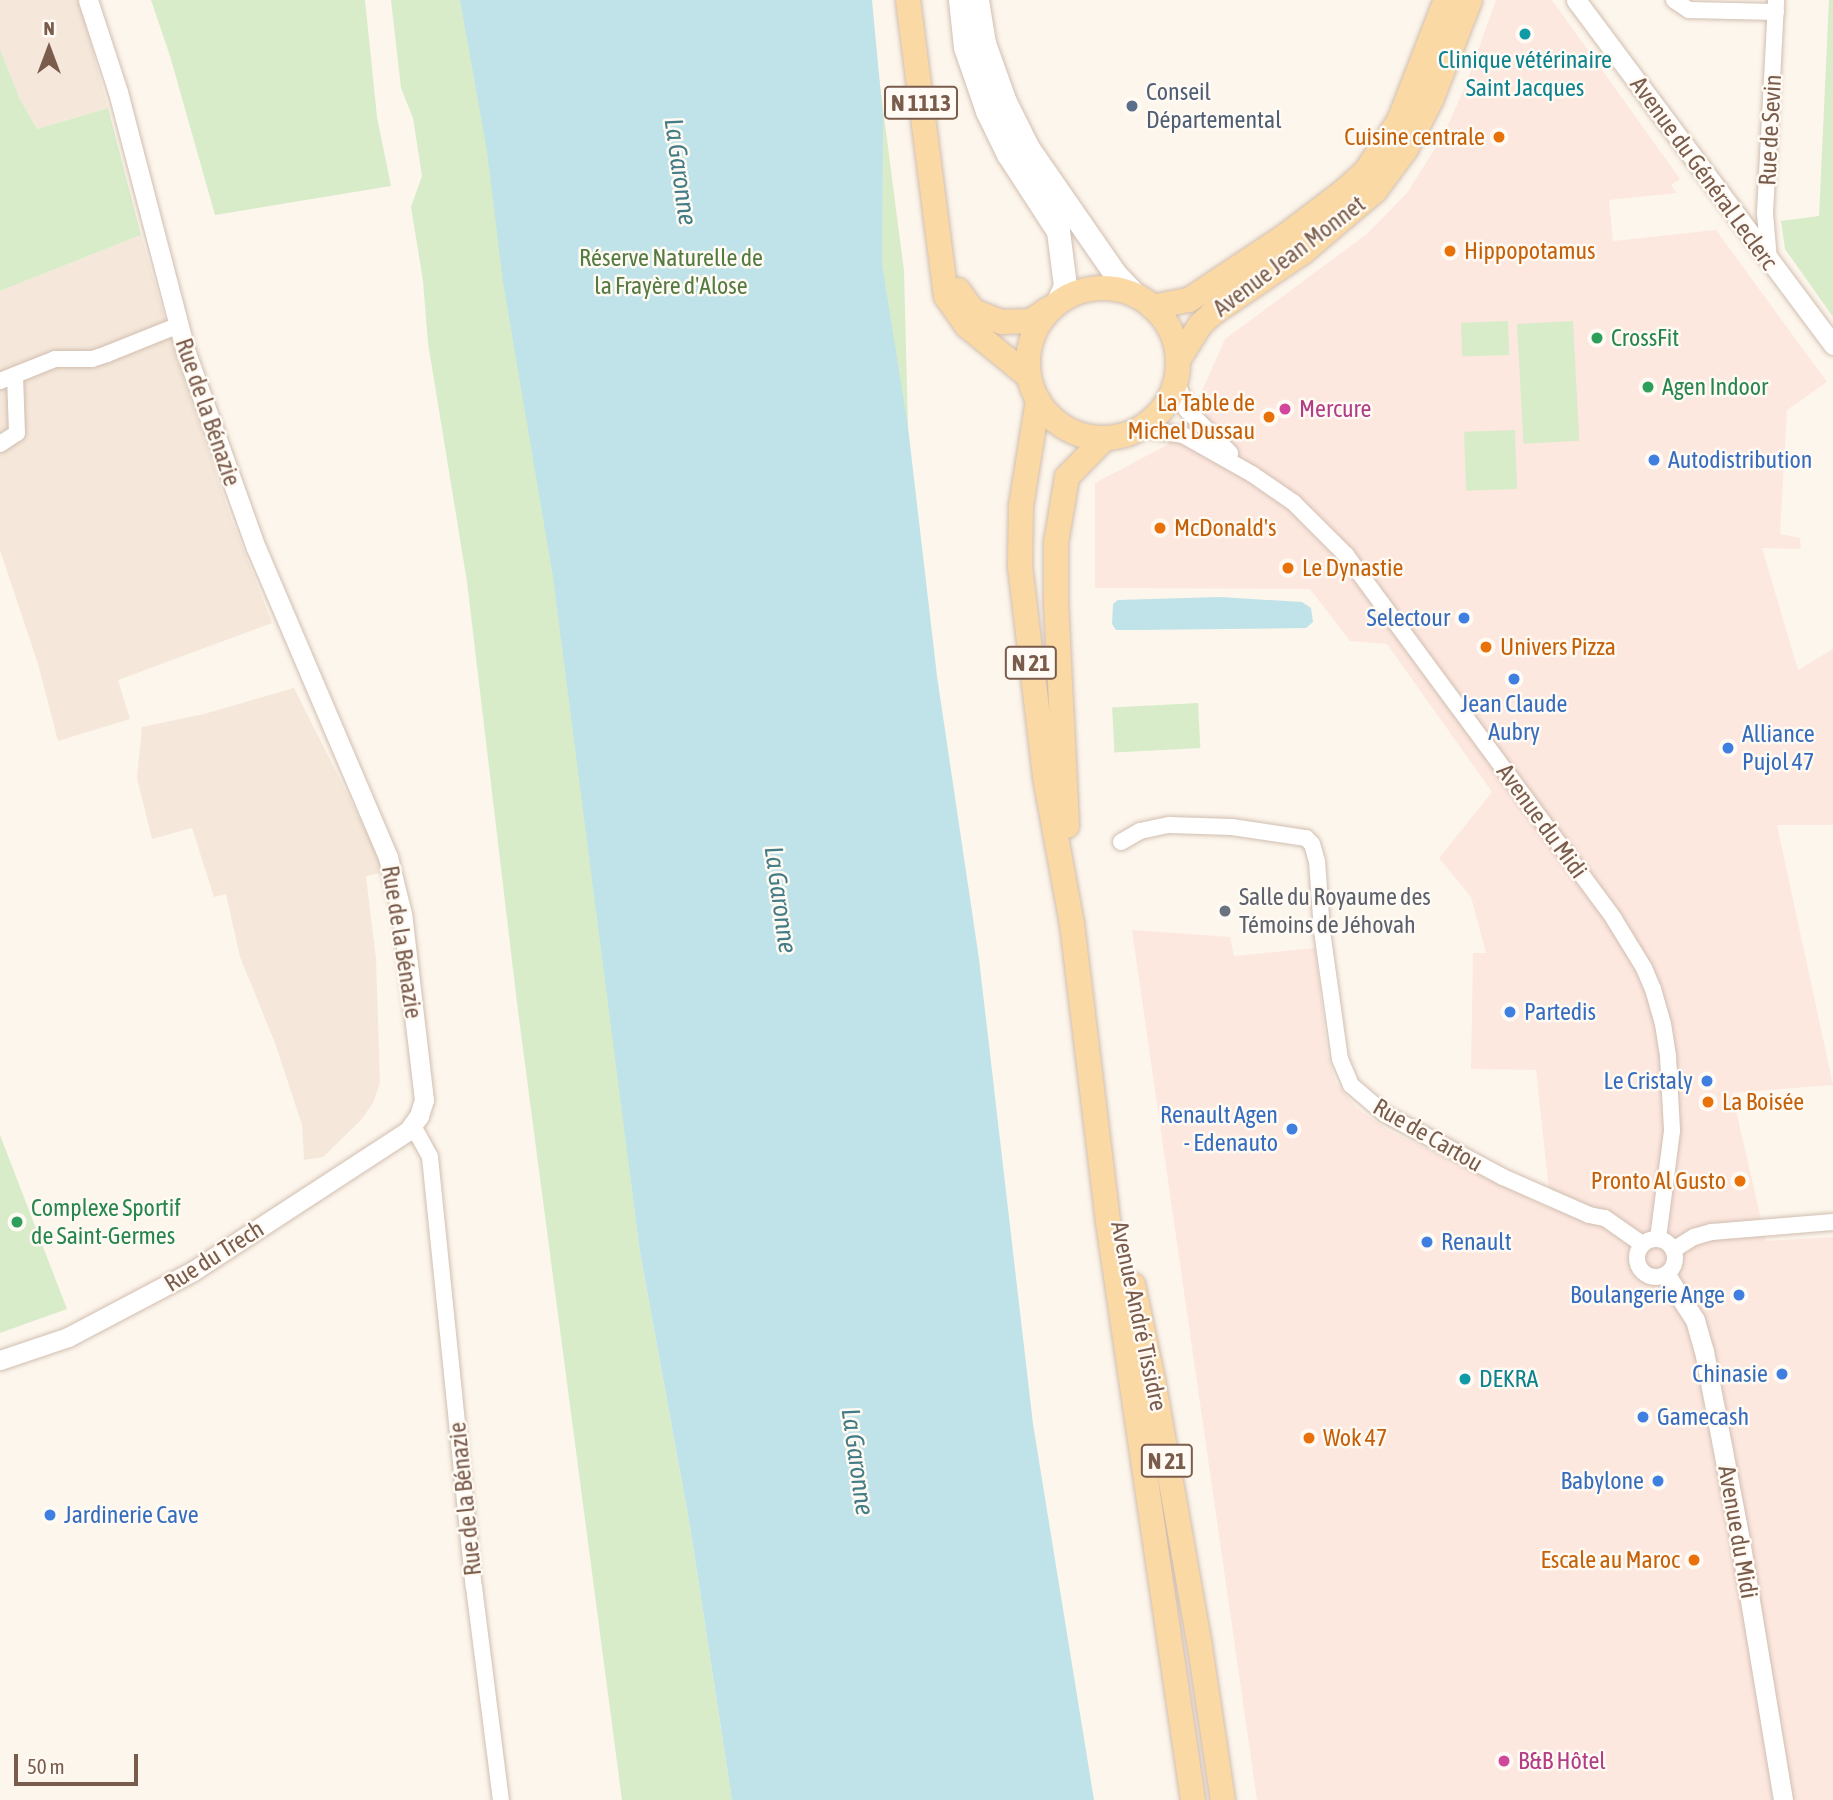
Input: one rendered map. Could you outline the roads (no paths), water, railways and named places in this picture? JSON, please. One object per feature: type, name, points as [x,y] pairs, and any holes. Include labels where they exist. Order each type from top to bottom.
[{"type":"main road","name":"N 1113","points":[[908,0],[946,296],[967,326],[1028,376]]},
{"type":"main road","points":[[960,0],[965,47],[986,111],[1008,154],[1058,231],[1065,286],[1036,330],[1029,352],[1028,376],[1038,400],[1051,416],[1069,428],[1088,436],[1105,438],[1129,435],[1142,429],[1161,412],[1170,397],[1177,368],[1170,328],[1116,275],[1028,148],[1005,102],[984,43],[977,0]]},
{"type":"main road","name":"Avenue Jean Monnet","points":[[1144,301],[1189,300],[1285,236],[1366,171],[1399,121],[1446,0]]},
{"type":"main road","name":"Avenue Jean Monnet","points":[[1177,368],[1200,325],[1213,313],[1303,252],[1375,191],[1406,149],[1432,98],[1469,0]]},
{"type":"main road","name":"N 1113","points":[[936,206],[953,277],[962,299],[973,310],[989,319],[1014,323],[1031,321],[1053,305]]},
{"type":"main road","points":[[1053,305],[1076,292],[1096,288],[1116,289],[1144,301]]},
{"type":"main road","name":"Avenue André Tissidre","points":[[1038,400],[1022,495],[1020,566],[1045,777],[1072,925],[1108,1222],[1193,1800]]},
{"type":"main road","name":"Avenue André Tissidre","points":[[1072,925],[1056,555],[1067,477],[1105,438]]},
{"type":"main road","name":"Avenue André Tissidre","points":[[1098,1124],[1153,1380],[1200,1647],[1223,1800]]},
{"type":"street","name":"Rue de la Bénazie","points":[[88,0],[118,92],[179,325],[256,548],[378,829],[394,878],[402,914],[424,1100],[423,1109],[413,1126],[429,1157],[474,1587],[501,1800]]},
{"type":"street","name":"Avenue du Général Leclerc","points":[[1576,0],[1833,345]]},
{"type":"street","points":[[1674,0],[1689,10],[1776,6]]},
{"type":"street","name":"Rue de Sevin","points":[[1769,260],[1765,214],[1776,6]]},
{"type":"street","points":[[0,444],[17,433],[8,378],[55,359],[99,357],[179,325]]},
{"type":"street","name":"Avenue du Midi","points":[[1177,368],[1187,410],[1252,474]]},
{"type":"street","name":"Avenue du Midi","points":[[1142,429],[1183,435],[1252,474],[1294,503],[1352,562],[1614,919],[1644,968],[1663,1024],[1672,1130],[1658,1239]]},
{"type":"street","name":"Rue de Cartou","points":[[1121,842],[1140,831],[1169,825],[1232,827],[1306,838],[1312,844],[1317,861],[1322,930],[1340,1059],[1351,1085],[1385,1114],[1503,1177],[1589,1215],[1605,1218],[1642,1244]]},
{"type":"street","name":"Rue du Trech","points":[[0,1360],[68,1336],[193,1271],[413,1126]]},
{"type":"street","points":[[1674,1250],[1694,1237],[1712,1232],[1833,1222]]},
{"type":"street","points":[[1658,1239],[1674,1250],[1675,1261],[1666,1275],[1653,1277],[1641,1270],[1637,1254],[1642,1244],[1658,1239]]},
{"type":"street","name":"Avenue du Midi","points":[[1666,1275],[1695,1320],[1704,1351],[1740,1540],[1783,1800]]},
{"type":"water","name":"Réserve Naturelle de la Frayère d'Alose","points":[[460,0],[872,0],[883,117],[882,264],[908,427],[937,676],[979,959],[1033,1424],[1094,1800],[732,1800],[690,1526],[640,1252],[553,577],[503,282],[487,151]]},
{"type":"water","points":[[1219,597],[1302,602],[1311,608],[1313,622],[1306,628],[1136,630],[1116,630],[1112,624],[1113,604],[1118,600]]},
{"type":"place","name":"Clinique vétérinaire Saint Jacques","points":[[1525,34]]},
{"type":"place","name":"Conseil Départemental","points":[[1132,106]]},
{"type":"place","name":"Cuisine centrale","points":[[1499,137]]},
{"type":"place","name":"Hippopotamus","points":[[1450,251]]},
{"type":"place","name":"CrossFit","points":[[1597,338]]},
{"type":"place","name":"Agen Indoor","points":[[1648,387]]},
{"type":"place","name":"Mercure","points":[[1285,409]]},
{"type":"place","name":"La Table de Michel Dussau","points":[[1269,417]]},
{"type":"place","name":"Autodistribution","points":[[1654,460]]},
{"type":"place","name":"McDonald's","points":[[1160,528]]},
{"type":"place","name":"Le Dynastie","points":[[1288,568]]},
{"type":"place","name":"Selectour","points":[[1464,618]]},
{"type":"place","name":"Univers Pizza","points":[[1486,647]]},
{"type":"place","name":"Jean Claude Aubry","points":[[1514,679]]},
{"type":"place","name":"Alliance Pujol 47","points":[[1728,748]]},
{"type":"place","name":"Salle du Royaume des Témoins de Jéhovah","points":[[1225,911]]},
{"type":"place","name":"Partedis","points":[[1510,1012]]},
{"type":"place","name":"Le Cristaly","points":[[1707,1081]]},
{"type":"place","name":"La Boisée","points":[[1708,1102]]},
{"type":"place","name":"Renault Agen - Edenauto","points":[[1292,1129]]},
{"type":"place","name":"Pronto Al Gusto","points":[[1740,1181]]},
{"type":"place","name":"Complexe Sportif de Saint-Germes","points":[[17,1222]]},
{"type":"place","name":"Renault","points":[[1427,1242]]},
{"type":"place","name":"Boulangerie Ange","points":[[1739,1295]]},
{"type":"place","name":"Chinasie","points":[[1782,1374]]},
{"type":"place","name":"DEKRA","points":[[1465,1379]]},
{"type":"place","name":"Gamecash","points":[[1643,1417]]},
{"type":"place","name":"Wok 47","points":[[1309,1438]]},
{"type":"place","name":"Babylone","points":[[1658,1481]]},
{"type":"place","name":"Jardinerie Cave","points":[[50,1515]]},
{"type":"place","name":"Escale au Maroc","points":[[1694,1560]]},
{"type":"place","name":"B&B Hôtel","points":[[1504,1761]]},
{"type":"water label","name":"La Garonne","points":[[680,172]]},
{"type":"water label","name":"La Garonne","points":[[780,900]]},
{"type":"water label","name":"La Garonne","points":[[857,1462]]}]
